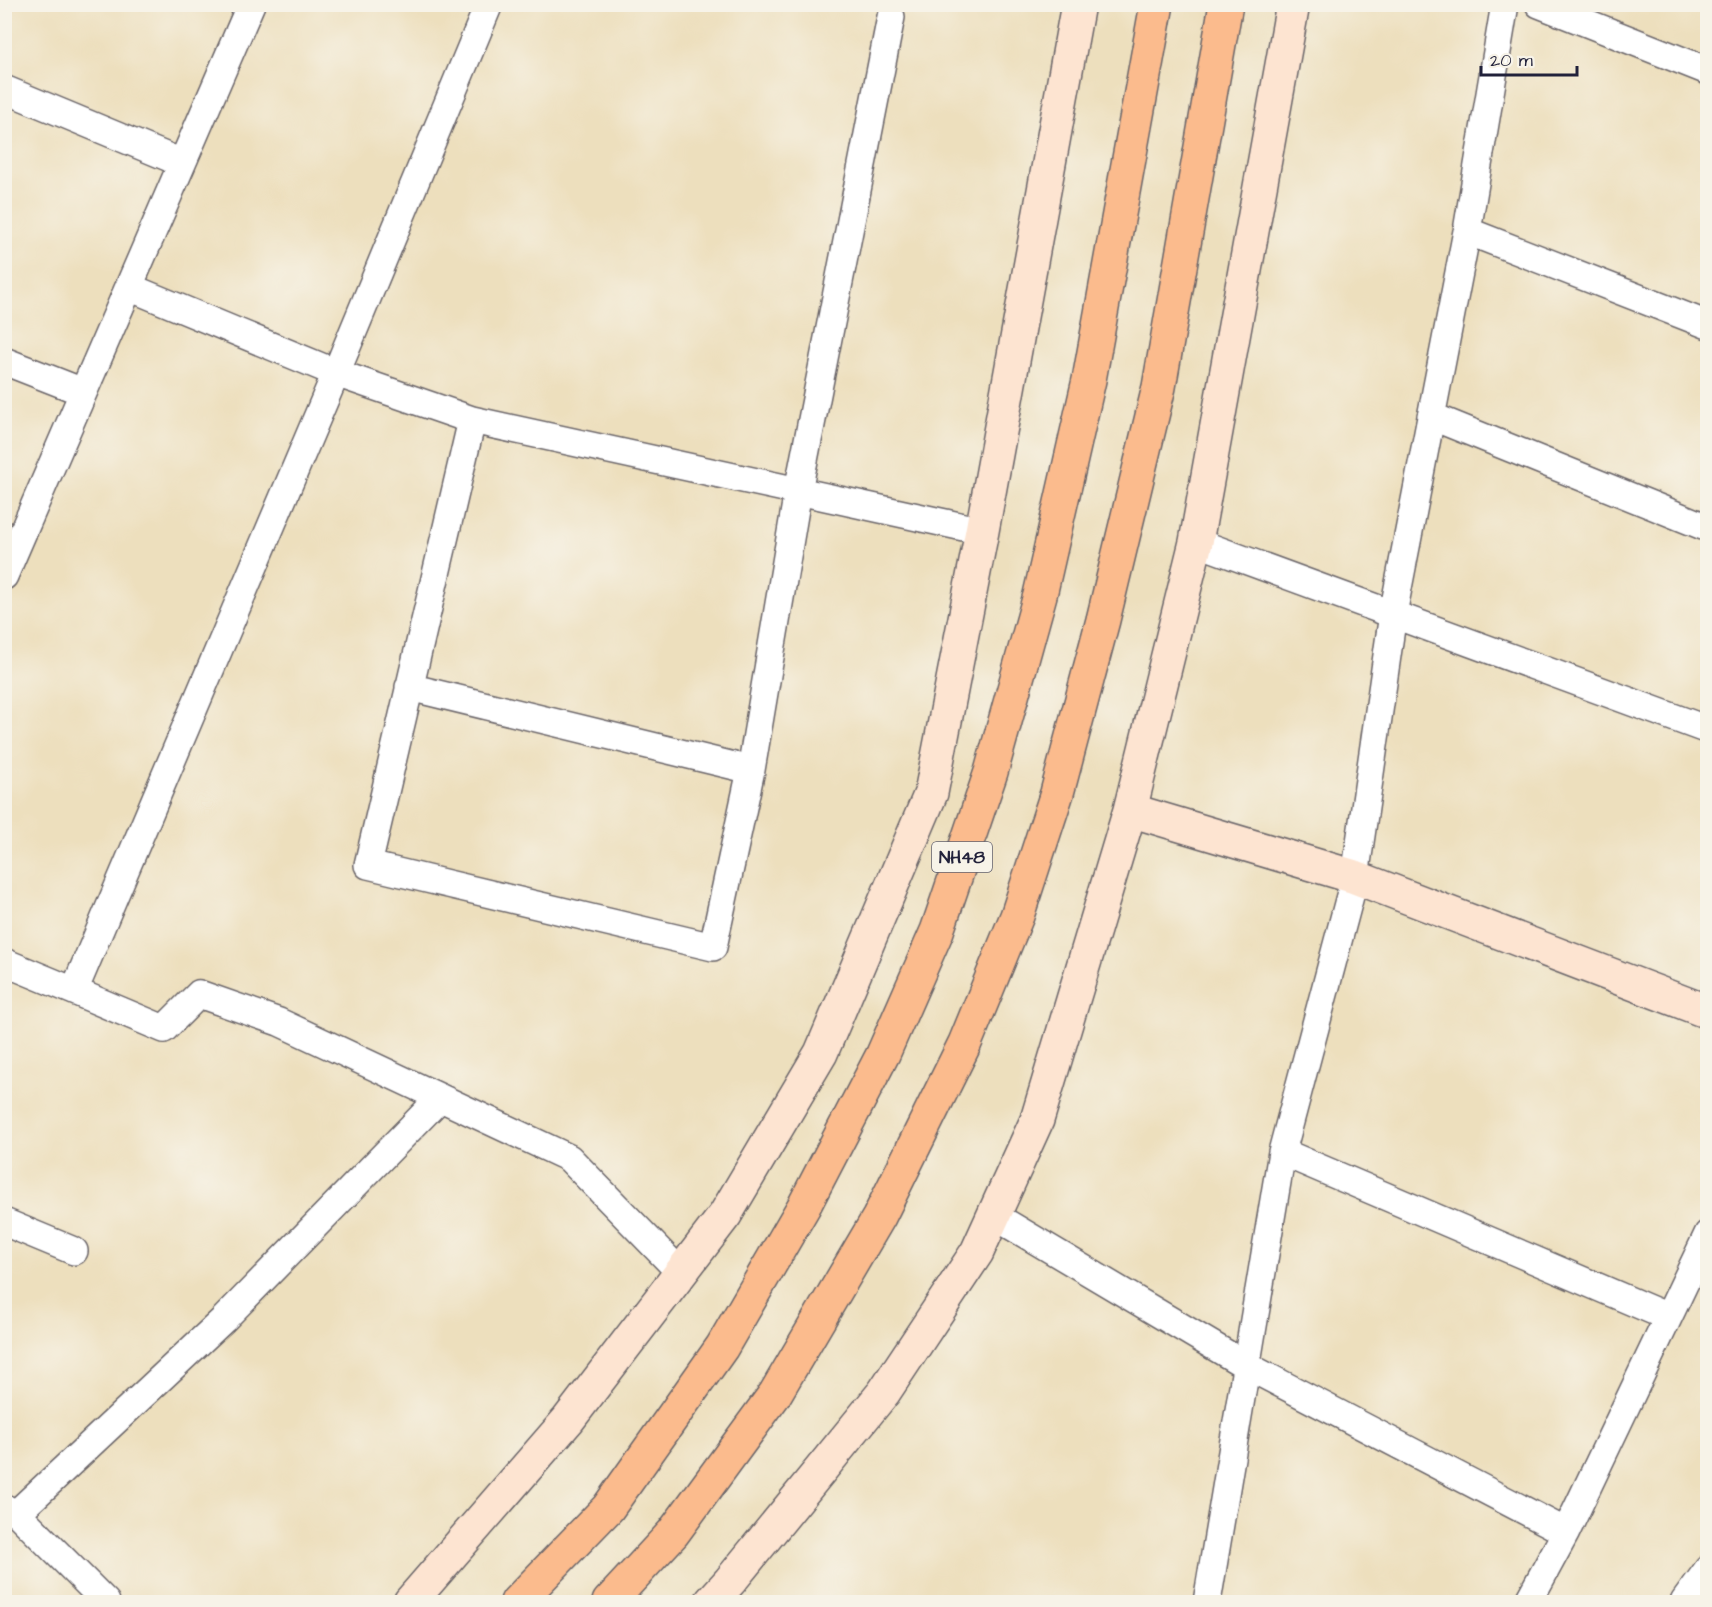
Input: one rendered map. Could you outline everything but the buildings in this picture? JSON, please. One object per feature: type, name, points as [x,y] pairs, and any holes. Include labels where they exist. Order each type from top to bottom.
[{"type":"highway","name":"NH48","points":[[517,1602],[609,1508],[722,1347],[810,1196],[883,1054],[937,931],[991,772],[1042,584],[1089,380],[1157,4]]},
{"type":"highway","points":[[609,1602],[673,1533],[775,1394],[879,1217],[965,1043],[1017,916],[1060,782],[1103,620],[1159,387],[1226,4]]},
{"type":"street","points":[[4,576],[251,4]]},
{"type":"street","points":[[74,991],[336,373],[489,4]]},
{"type":"street","points":[[410,1602],[568,1420],[725,1215],[821,1053],[931,793],[982,531],[1078,4]]},
{"type":"street","points":[[711,1602],[884,1392],[977,1252],[1037,1120],[1130,810],[1196,542],[1293,4]]},
{"type":"street","points":[[1207,1602],[1282,1152],[1355,877],[1393,614],[1467,231],[1505,4]]},
{"type":"street","points":[[1539,4],[1707,71]]},
{"type":"street","points":[[472,420],[368,865],[712,947],[751,770],[798,491],[891,17]]},
{"type":"street","points":[[4,89],[182,163]]},
{"type":"street","points":[[1467,231],[1707,325]]},
{"type":"street","points":[[129,287],[336,373],[472,420],[982,531]]},
{"type":"street","points":[[4,361],[83,392]]},
{"type":"street","points":[[1431,416],[1707,528]]},
{"type":"street","points":[[1196,542],[1707,730]]},
{"type":"street","points":[[410,687],[751,770]]},
{"type":"street","points":[[1130,810],[1355,877],[1707,1012]]},
{"type":"street","points":[[4,962],[164,1029],[199,994],[279,1022],[569,1158],[681,1273]]},
{"type":"street","points":[[106,1602],[11,1510],[223,1320],[440,1098]]},
{"type":"street","points":[[1282,1152],[1668,1317]]},
{"type":"street","points":[[993,1215],[1247,1366],[1566,1532]]},
{"type":"street","points":[[4,1222],[74,1251]]},
{"type":"street","points":[[1528,1602],[1566,1532],[1707,1234]]},
{"type":"street","points":[[1684,1602],[1707,1569]]}]
